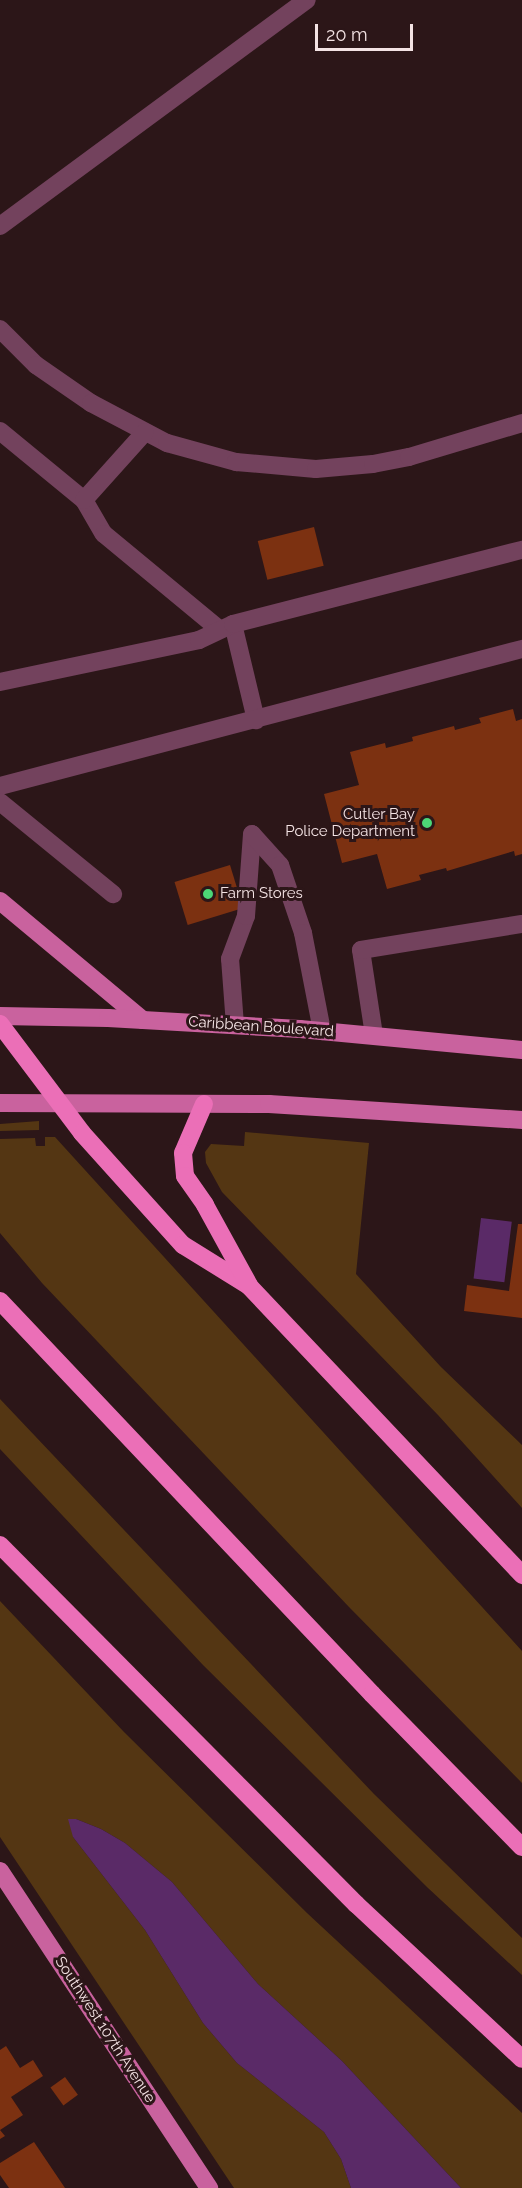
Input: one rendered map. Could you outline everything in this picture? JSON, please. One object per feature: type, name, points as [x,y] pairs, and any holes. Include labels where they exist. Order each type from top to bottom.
[{"type":"highway","points":[[0,1024],[95,1149],[183,1245],[249,1286],[522,1575]]},
{"type":"highway","points":[[204,1104],[183,1153],[185,1176],[205,1204],[249,1286]]},
{"type":"highway","points":[[0,1301],[372,1694],[522,1847]]},
{"type":"highway","points":[[0,1545],[356,1905],[522,2059]]},
{"type":"main road","points":[[0,901],[143,1020]]},
{"type":"main road","name":"Caribbean Boulevard","points":[[0,1016],[235,1025],[374,1035],[522,1050]]},
{"type":"main road","points":[[0,1103],[315,1106],[522,1119]]},
{"type":"main road","name":"Southwest 107th Avenue","points":[[0,1871],[210,2188]]},
{"type":"lane","points":[[0,226],[307,0]]},
{"type":"lane","points":[[0,329],[36,365],[91,404],[167,443],[236,462],[316,469],[373,464],[409,457],[522,423]]},
{"type":"lane","points":[[0,431],[84,500],[104,534],[226,626],[256,720]]},
{"type":"lane","points":[[84,500],[145,432]]},
{"type":"lane","points":[[0,682],[199,640],[226,626],[522,550]]},
{"type":"lane","points":[[0,786],[522,649]]},
{"type":"lane","points":[[0,802],[113,894]]},
{"type":"lane","points":[[235,1025],[230,959],[246,916],[252,834],[280,865],[303,933],[322,1031]]},
{"type":"lane","points":[[374,1035],[361,950],[522,924]]},
{"type":"shaded area","points":[[39,1121],[39,1130],[0,1131],[0,1124]]},
{"type":"shaded area","points":[[245,1132],[369,1143],[356,1274],[441,1367],[522,1445],[522,1508],[438,1415],[222,1192],[206,1163],[205,1152],[211,1144],[244,1146]]},
{"type":"shaded area","points":[[45,1137],[55,1137],[522,1651],[522,1783],[349,1607],[42,1283],[0,1233],[0,1139],[35,1138],[36,1146],[45,1146]]},
{"type":"shaded area","points":[[481,1218],[512,1222],[504,1282],[474,1279]]},
{"type":"shaded area","points":[[0,1399],[374,1794],[522,1938],[522,1975],[428,1888],[203,1665],[0,1449]]},
{"type":"shaded area","points":[[0,1601],[124,1732],[307,1913],[522,2113],[522,2188],[461,2188],[342,2061],[258,1984],[172,1882],[125,1843],[101,1829],[76,1819],[73,1837],[145,1930],[203,2023],[237,2063],[324,2132],[341,2159],[351,2188],[234,2188],[0,1837]]},
{"type":"shaded area","points":[[68,1819],[76,1819],[101,1829],[125,1843],[172,1882],[258,1984],[342,2061],[461,2188],[351,2188],[341,2159],[324,2132],[237,2063],[203,2023],[145,1930],[73,1837]]},
{"type":"building","points":[[314,527],[324,566],[267,580],[258,541]]},
{"type":"building","name":"Cutler Bay Police Department","points":[[513,709],[516,721],[522,719],[522,854],[515,856],[514,851],[447,871],[446,868],[419,875],[421,880],[387,889],[377,854],[342,863],[324,794],[359,785],[350,752],[385,743],[386,748],[413,741],[412,737],[454,726],[455,730],[481,723],[479,718]]},
{"type":"building","name":"Farm Stores","points":[[230,865],[243,908],[188,925],[175,882]]},
{"type":"building","points":[[518,1224],[522,1224],[522,1318],[464,1311],[467,1285],[509,1291]]},
{"type":"building","points":[[6,2046],[20,2068],[33,2060],[43,2076],[11,2097],[23,2115],[0,2130],[0,2050]]},
{"type":"building","points":[[65,2077],[78,2095],[63,2105],[50,2088]]},
{"type":"building","points":[[34,2142],[65,2188],[9,2188],[0,2175],[0,2163]]},
{"type":"place","name":"Cutler Bay Police Department","points":[[427,823]]},
{"type":"place","name":"Farm Stores","points":[[208,894]]}]
